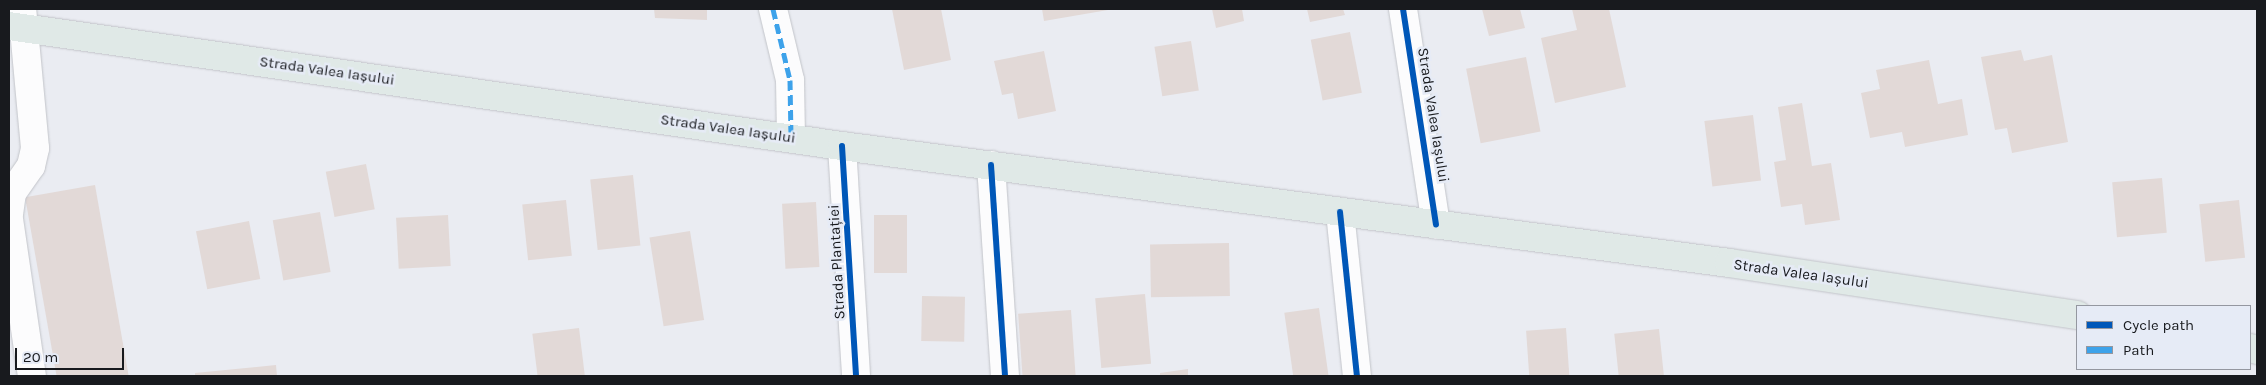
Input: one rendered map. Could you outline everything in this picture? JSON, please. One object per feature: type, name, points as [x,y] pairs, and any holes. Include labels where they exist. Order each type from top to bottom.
[{"type":"main road","name":"Strada Valea Iașului","points":[[17,21],[842,146],[1436,224],[2076,314]]},
{"type":"street","points":[[773,9],[790,80],[791,138]]},
{"type":"street","name":"Strada Valea Iașului","points":[[1403,9],[1436,224]]},
{"type":"street","name":"Strada Valea Iașului","points":[[9,214],[12,193],[31,166],[35,148],[17,21]]},
{"type":"street","name":"Strada Plantației","points":[[842,146],[856,376]]},
{"type":"street","points":[[991,165],[1005,376]]},
{"type":"street","points":[[1340,212],[1357,376]]},
{"type":"street","points":[[9,219],[32,376]]},
{"type":"building","points":[[654,9],[707,9],[707,20],[655,18]]},
{"type":"building","points":[[892,9],[941,9],[951,60],[904,70]]},
{"type":"building","points":[[1042,9],[1108,9],[1108,10],[1044,21]]},
{"type":"building","points":[[1212,9],[1242,9],[1244,21],[1216,28]]},
{"type":"building","points":[[1307,9],[1343,9],[1345,15],[1310,22]]},
{"type":"building","points":[[1482,9],[1520,9],[1525,28],[1489,36]]},
{"type":"building","points":[[1572,9],[1609,9],[1626,87],[1555,103],[1541,38],[1577,30]]},
{"type":"building","points":[[1350,32],[1362,93],[1323,100],[1311,40]]},
{"type":"building","points":[[1191,41],[1199,90],[1162,96],[1154,47]]},
{"type":"building","points":[[2021,50],[2024,61],[2052,55],[2068,142],[2012,153],[2007,128],[1995,130],[1981,57]]},
{"type":"building","points":[[1044,51],[1056,111],[1018,119],[1013,93],[1002,95],[994,61]]},
{"type":"building","points":[[1526,57],[1541,132],[1481,143],[1466,69]]},
{"type":"building","points":[[1929,60],[1938,104],[1962,99],[1968,135],[1905,147],[1902,132],[1870,138],[1861,93],[1880,89],[1876,70]]},
{"type":"building","points":[[1802,103],[1812,166],[1831,163],[1840,220],[1805,225],[1802,204],[1781,207],[1774,162],[1786,160],[1778,107]]},
{"type":"building","points":[[1753,115],[1761,181],[1712,186],[1704,121]]},
{"type":"building","points":[[366,164],[375,209],[335,217],[326,172]]},
{"type":"building","points":[[633,175],[640,246],[598,250],[590,179]]},
{"type":"building","points":[[2162,178],[2167,233],[2117,237],[2112,182]]},
{"type":"building","points":[[95,185],[129,376],[57,376],[25,197]]},
{"type":"building","points":[[566,200],[572,256],[528,260],[522,205]]},
{"type":"building","points":[[2239,200],[2245,258],[2205,262],[2199,204]]},
{"type":"building","points":[[816,202],[819,267],[785,269],[782,204]]},
{"type":"building","points":[[320,212],[331,272],[283,280],[273,220]]},
{"type":"building","points":[[448,215],[451,266],[399,269],[396,218]]},
{"type":"building","points":[[874,215],[907,215],[907,273],[874,273]]},
{"type":"building","points":[[249,221],[260,279],[207,289],[196,231]]},
{"type":"building","points":[[690,231],[704,320],[664,326],[650,237]]},
{"type":"building","points":[[1229,243],[1230,296],[1151,297],[1150,244]]},
{"type":"building","points":[[1145,294],[1151,364],[1101,368],[1095,298]]},
{"type":"building","points":[[922,296],[965,297],[964,342],[921,341]]},
{"type":"building","points":[[1319,308],[1329,376],[1293,376],[1284,313]]},
{"type":"building","points":[[1071,310],[1076,376],[1022,376],[1018,314]]},
{"type":"building","points":[[579,328],[585,376],[538,376],[532,334]]},
{"type":"building","points":[[1566,328],[1569,376],[1529,376],[1526,331]]},
{"type":"building","points":[[1659,329],[1664,376],[1619,376],[1614,334]]},
{"type":"building","points":[[276,365],[277,376],[195,376],[195,373]]},
{"type":"building","points":[[1188,369],[1188,376],[1160,376],[1160,373]]},
{"type":"marked path","points":[[773,9],[790,80],[791,138]]},
{"type":"cycle path","points":[[1403,9],[1436,224]]},
{"type":"cycle path","points":[[842,146],[856,376]]},
{"type":"cycle path","points":[[991,165],[1005,376]]},
{"type":"cycle path","points":[[1340,212],[1357,376]]}]
